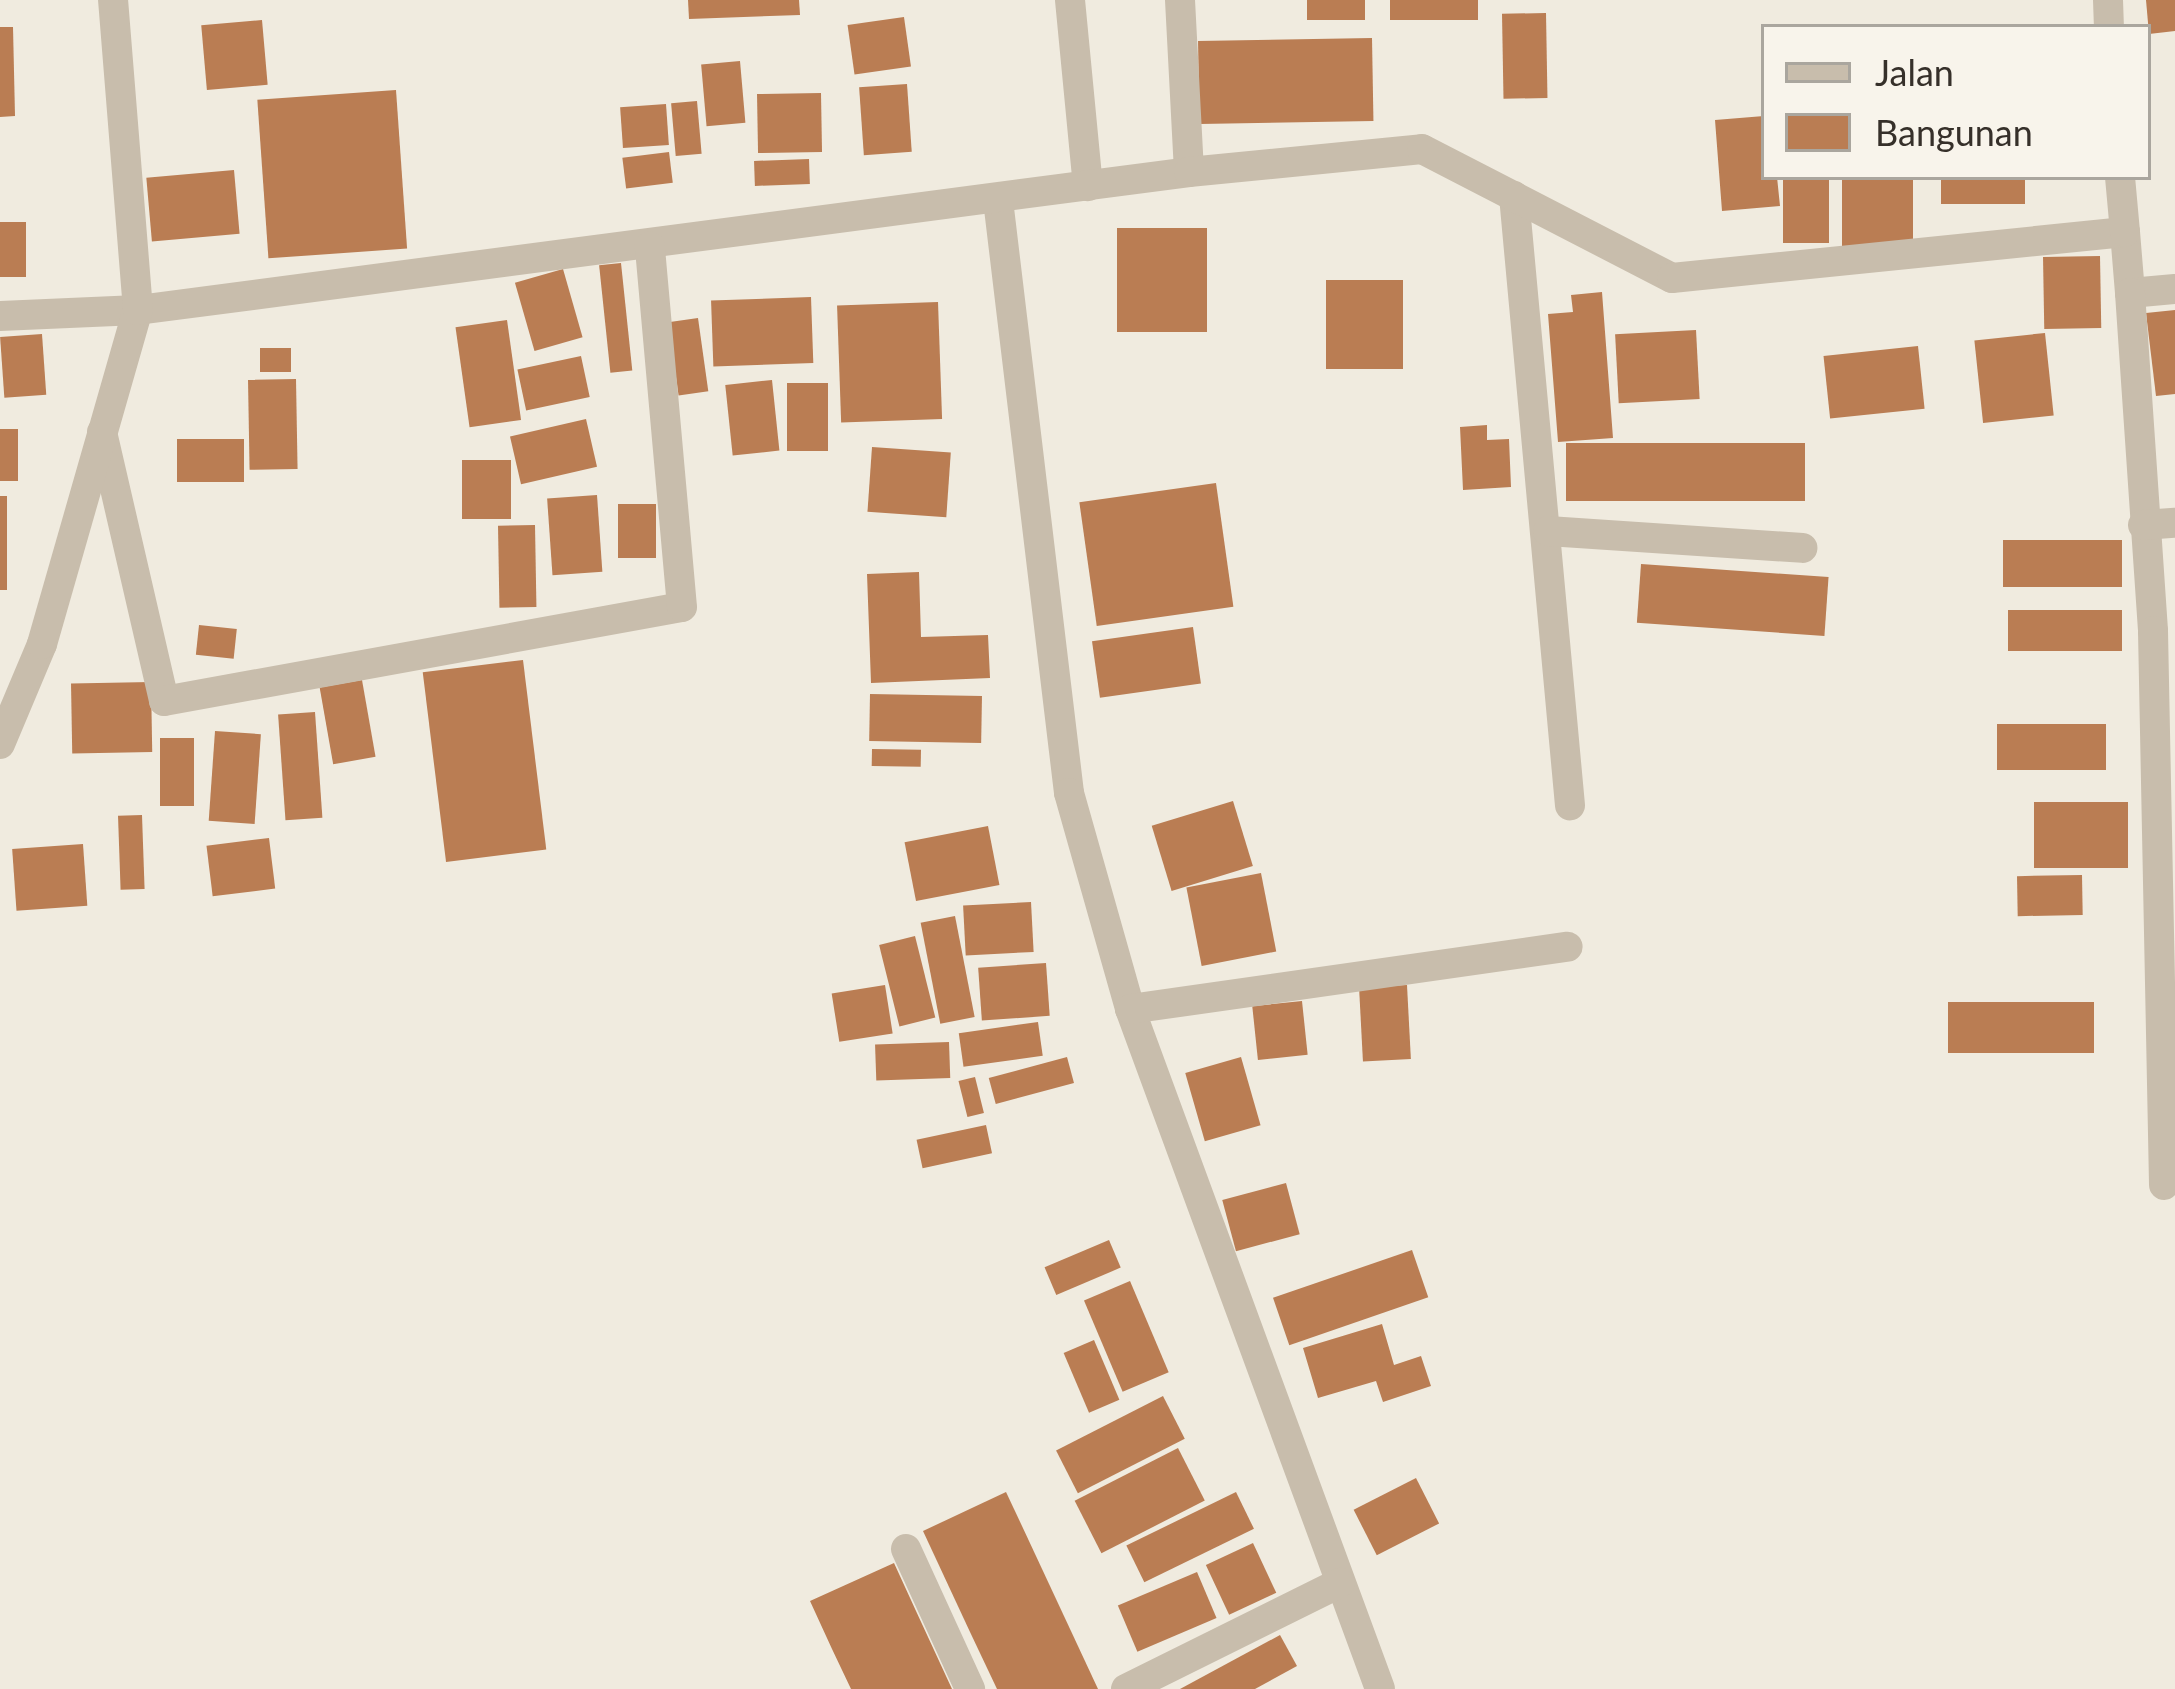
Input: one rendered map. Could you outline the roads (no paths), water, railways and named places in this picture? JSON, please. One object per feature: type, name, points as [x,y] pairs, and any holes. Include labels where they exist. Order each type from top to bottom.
[{"type":"street","points":[[0,744],[42,644],[137,310],[113,0]]},
{"type":"street","points":[[1070,0],[1088,186]]},
{"type":"street","points":[[1180,0],[1189,172]]},
{"type":"street","points":[[0,316],[137,310],[1189,172],[1422,149],[1672,278],[2125,232]]},
{"type":"street","points":[[2120,180],[2143,525],[2164,630],[2164,1184]]},
{"type":"street","points":[[1514,196],[1570,805]]},
{"type":"street","points":[[998,200],[1069,793],[1130,1010],[1380,1689]]},
{"type":"street","points":[[102,432],[164,701],[682,607],[650,246]]},
{"type":"street","points":[[2130,293],[2175,289]]},
{"type":"street","points":[[2143,525],[2175,523]]},
{"type":"street","points":[[1548,531],[1802,548]]},
{"type":"street","points":[[1130,1010],[1568,947]]},
{"type":"street","points":[[906,1549],[970,1689]]},
{"type":"street","points":[[1126,1689],[1340,1583]]}]
